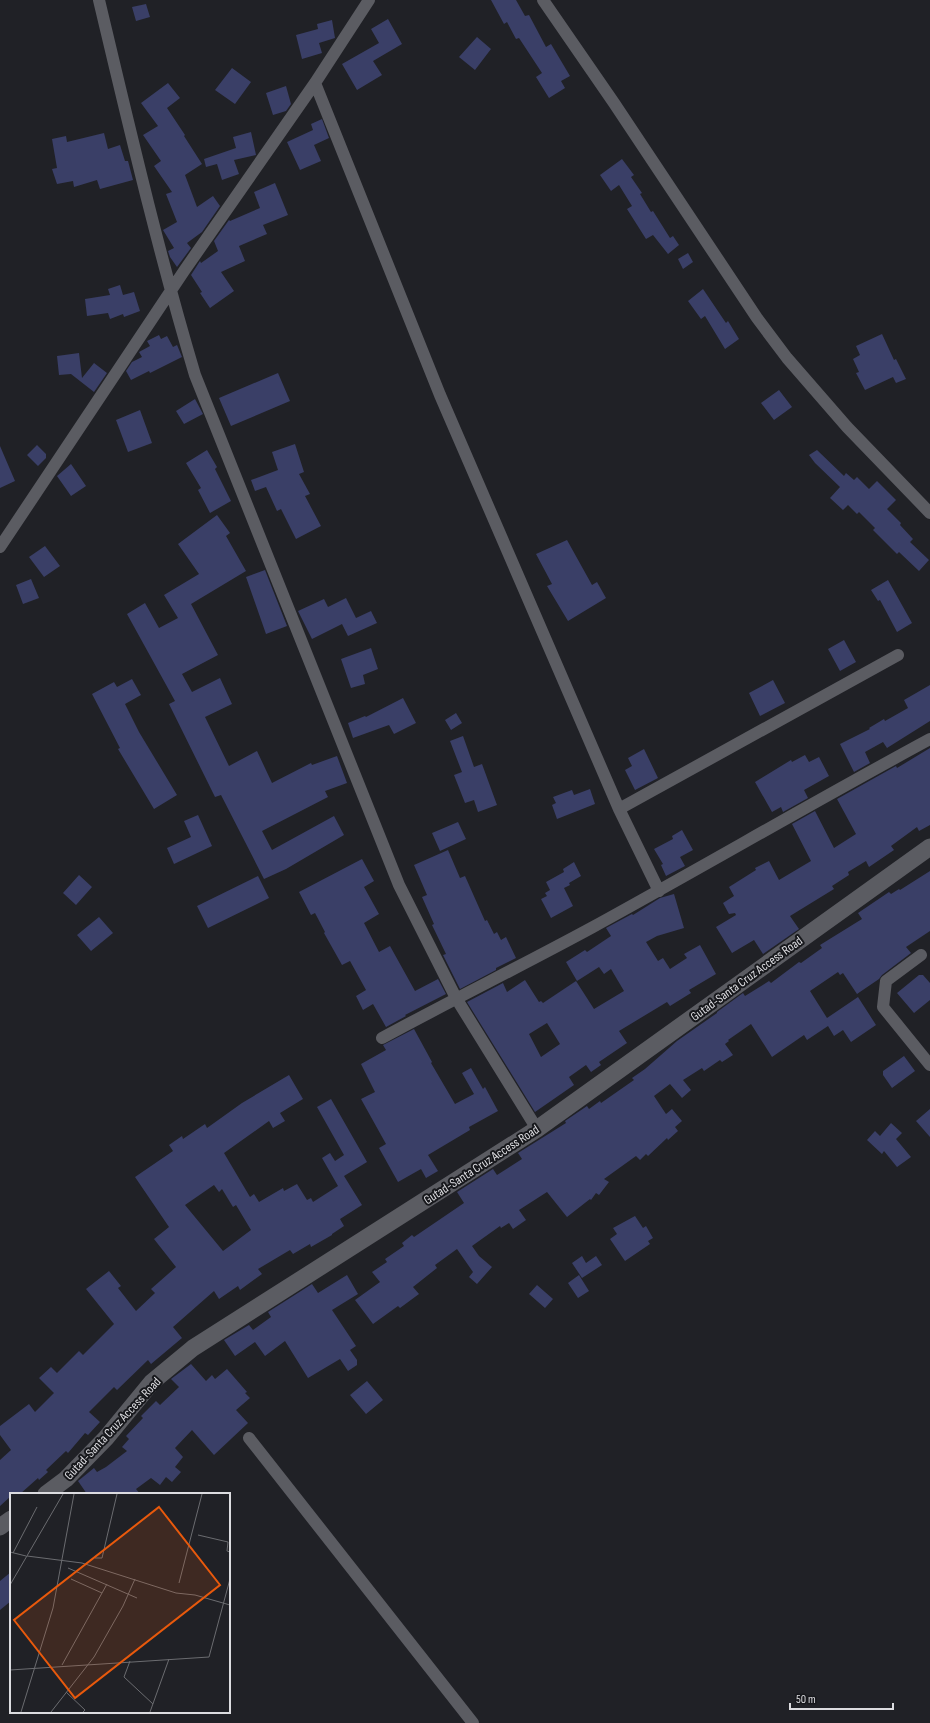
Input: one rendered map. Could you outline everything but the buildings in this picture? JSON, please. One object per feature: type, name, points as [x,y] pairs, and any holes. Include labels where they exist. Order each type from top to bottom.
[{"type":"main road","name":"Gutad-Santa Cruz Access Road","points":[[47,1493],[66,1479],[106,1438],[152,1382],[193,1348],[537,1129],[930,846]]},
{"type":"main road","points":[[0,1527],[10,1520]]},
{"type":"street","points":[[99,0],[171,292],[195,375],[399,885],[456,998],[537,1129]]},
{"type":"street","points":[[0,547],[171,292],[315,83],[369,0]]},
{"type":"street","points":[[543,0],[614,103],[757,318],[787,358],[847,428],[930,513]]},
{"type":"street","points":[[315,83],[440,395],[619,809],[659,891]]},
{"type":"street","points":[[619,809],[898,655]]},
{"type":"street","points":[[382,1038],[456,998],[541,956],[930,739]]},
{"type":"street","points":[[921,956],[886,981],[882,1006],[930,1065]]},
{"type":"street","points":[[249,1438],[424,1658],[473,1723]]}]
